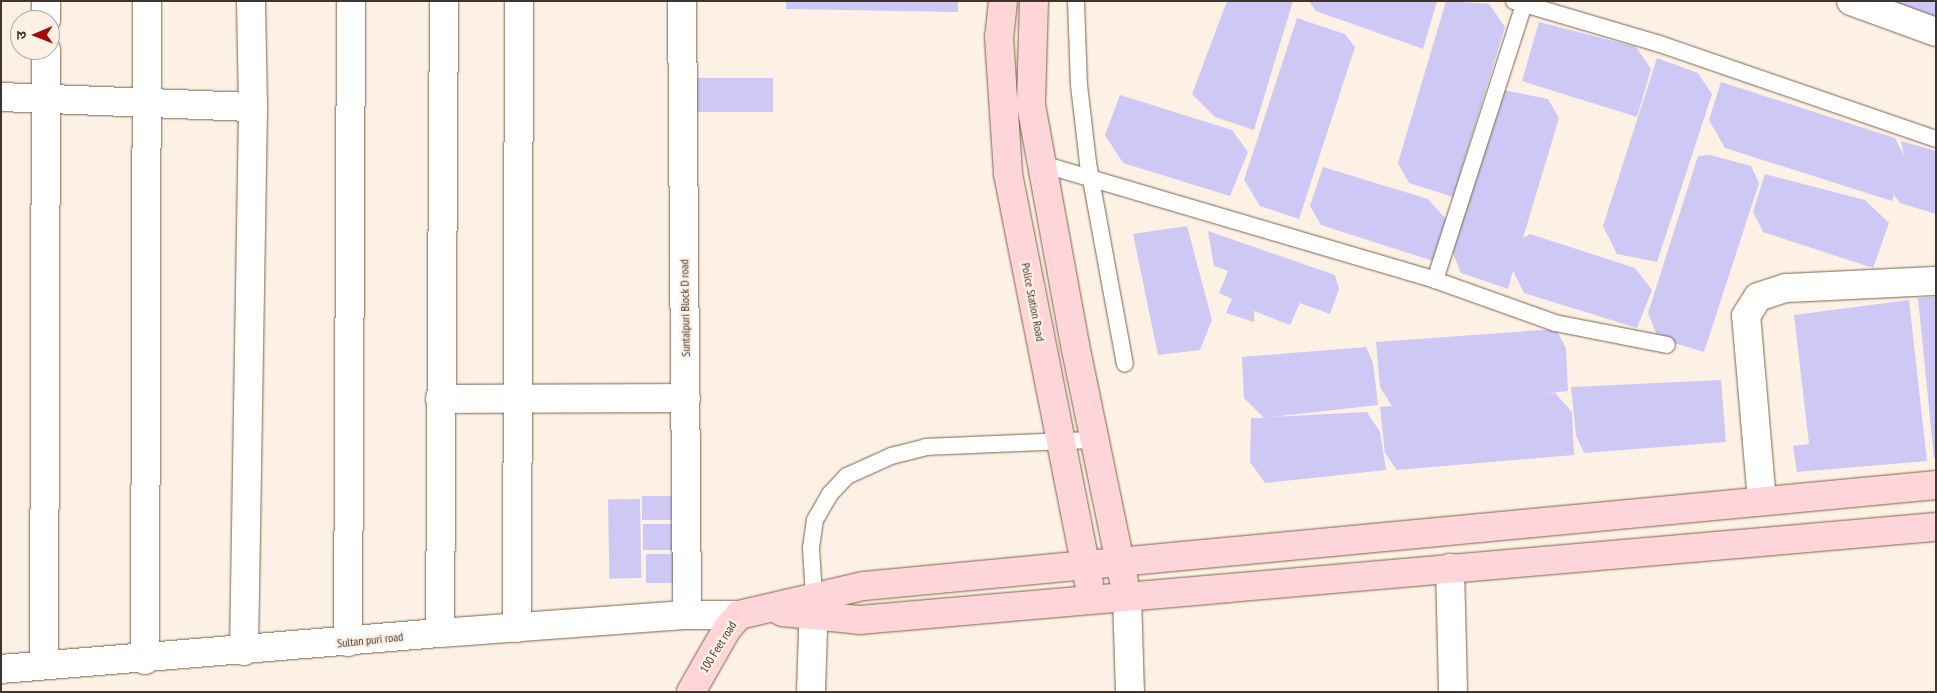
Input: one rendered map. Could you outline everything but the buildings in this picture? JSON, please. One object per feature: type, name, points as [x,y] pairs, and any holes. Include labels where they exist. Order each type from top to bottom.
[{"type":"street","points":[[146,660],[147,1]]},
{"type":"street","points":[[244,651],[253,107],[251,1]]},
{"type":"street","points":[[348,642],[351,1]]},
{"type":"street","points":[[440,633],[444,1]]},
{"type":"street","points":[[517,628],[519,1]]},
{"type":"street","name":"Suntalpuri Block D road","points":[[682,1],[687,615]]},
{"type":"street","name":"Police Station Road","points":[[1003,1],[999,37],[1008,174],[1092,599]]},
{"type":"street","points":[[1034,1],[1031,105],[1127,597],[1130,692]]},
{"type":"street","points":[[1866,4],[1936,32]]},
{"type":"street","points":[[44,664],[46,60]]},
{"type":"street","points":[[1,97],[253,107]]},
{"type":"street","points":[[1762,501],[1746,316],[1758,297],[1786,288],[1936,281]]},
{"type":"street","points":[[440,398],[518,400],[686,398]]},
{"type":"street","points":[[746,612],[814,606],[864,586],[1936,485]]},
{"type":"street","points":[[814,606],[859,620],[1936,527]]},
{"type":"street","points":[[1450,568],[1453,692]]},
{"type":"street","points":[[811,692],[814,606]]},
{"type":"street","name":"Sultan puri road","points":[[1,669],[44,664],[146,660],[440,633],[746,612]]},
{"type":"street","name":"100 Feet road","points":[[691,692],[727,629],[746,612]]},
{"type":"lane","points":[[1076,1],[1079,84],[1091,179],[1125,364]]},
{"type":"lane","points":[[1434,280],[1519,3],[1656,43],[1936,139]]},
{"type":"lane","points":[[1042,164],[1434,280],[1555,323],[1667,345]]},
{"type":"lane","points":[[814,606],[811,548],[815,520],[830,494],[847,476],[891,456],[926,448],[1095,440]]}]
